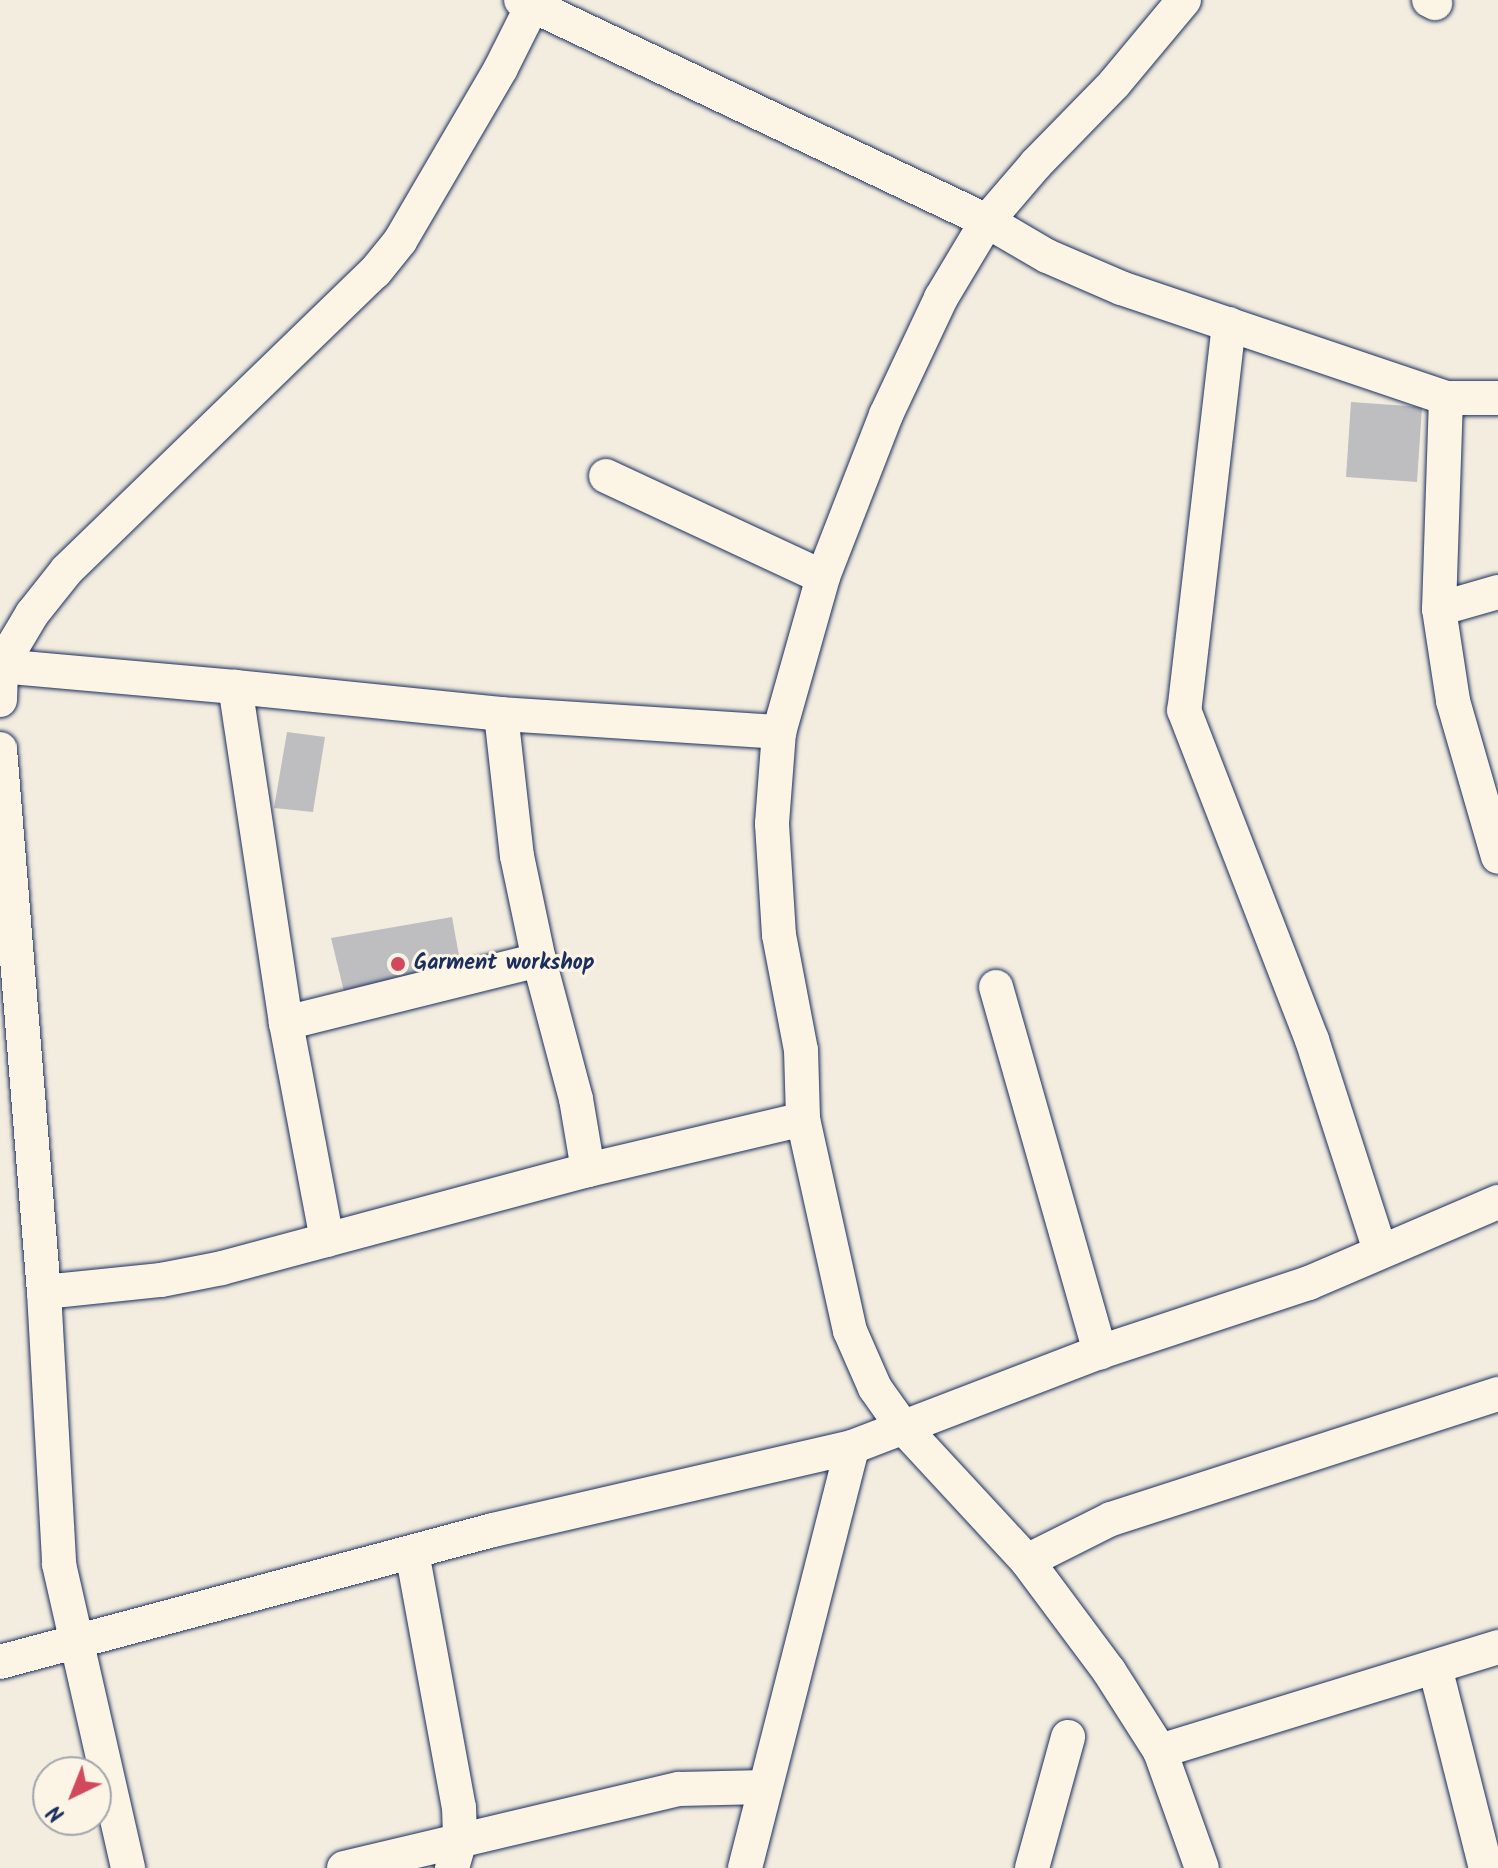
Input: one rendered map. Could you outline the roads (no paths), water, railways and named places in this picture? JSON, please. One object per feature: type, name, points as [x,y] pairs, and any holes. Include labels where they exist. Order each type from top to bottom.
[{"type":"street","points":[[1184,0],[1114,84],[1036,164],[987,221],[941,298],[892,402],[823,577],[779,732],[772,824],[779,935],[801,1050],[803,1119],[850,1331],[875,1388],[902,1426],[1027,1561],[1109,1671],[1160,1751],[1202,1868]]},
{"type":"street","points":[[0,700],[1,666],[32,614],[67,570],[375,272],[391,251],[501,68],[530,2],[987,221],[1047,256],[1109,283],[1446,398],[1498,398]]},
{"type":"street","points":[[1229,324],[1184,710],[1312,1040],[1380,1251]]},
{"type":"street","points":[[1446,398],[1439,609],[1453,701],[1498,857]]},
{"type":"street","points":[[606,476],[823,577]]},
{"type":"street","points":[[1439,609],[1498,592]]},
{"type":"street","points":[[1,666],[501,714],[779,732]]},
{"type":"street","points":[[235,687],[286,1023],[327,1240]]},
{"type":"street","points":[[501,714],[517,856],[539,960],[576,1099],[588,1170]]},
{"type":"street","points":[[0,749],[44,1292],[59,1564],[74,1643],[128,1868]]},
{"type":"street","points":[[286,1023],[539,960]]},
{"type":"street","points":[[996,987],[1100,1352]]},
{"type":"street","points":[[44,1292],[161,1280],[327,1240],[588,1170],[803,1119]]},
{"type":"street","points":[[0,1662],[412,1552],[852,1447],[1100,1352],[1309,1283],[1498,1202]]},
{"type":"street","points":[[1027,1561],[1111,1519],[1498,1394]]},
{"type":"street","points":[[745,1868],[852,1447]]},
{"type":"street","points":[[412,1552],[459,1807],[456,1854]]},
{"type":"street","points":[[1160,1751],[1498,1647]]},
{"type":"street","points":[[1435,1667],[1486,1868]]},
{"type":"street","points":[[1032,1868],[1068,1737]]},
{"type":"street","points":[[344,1868],[456,1854],[679,1789],[765,1787]]},
{"type":"place","name":"Garment workshop","points":[[398,964]]}]
